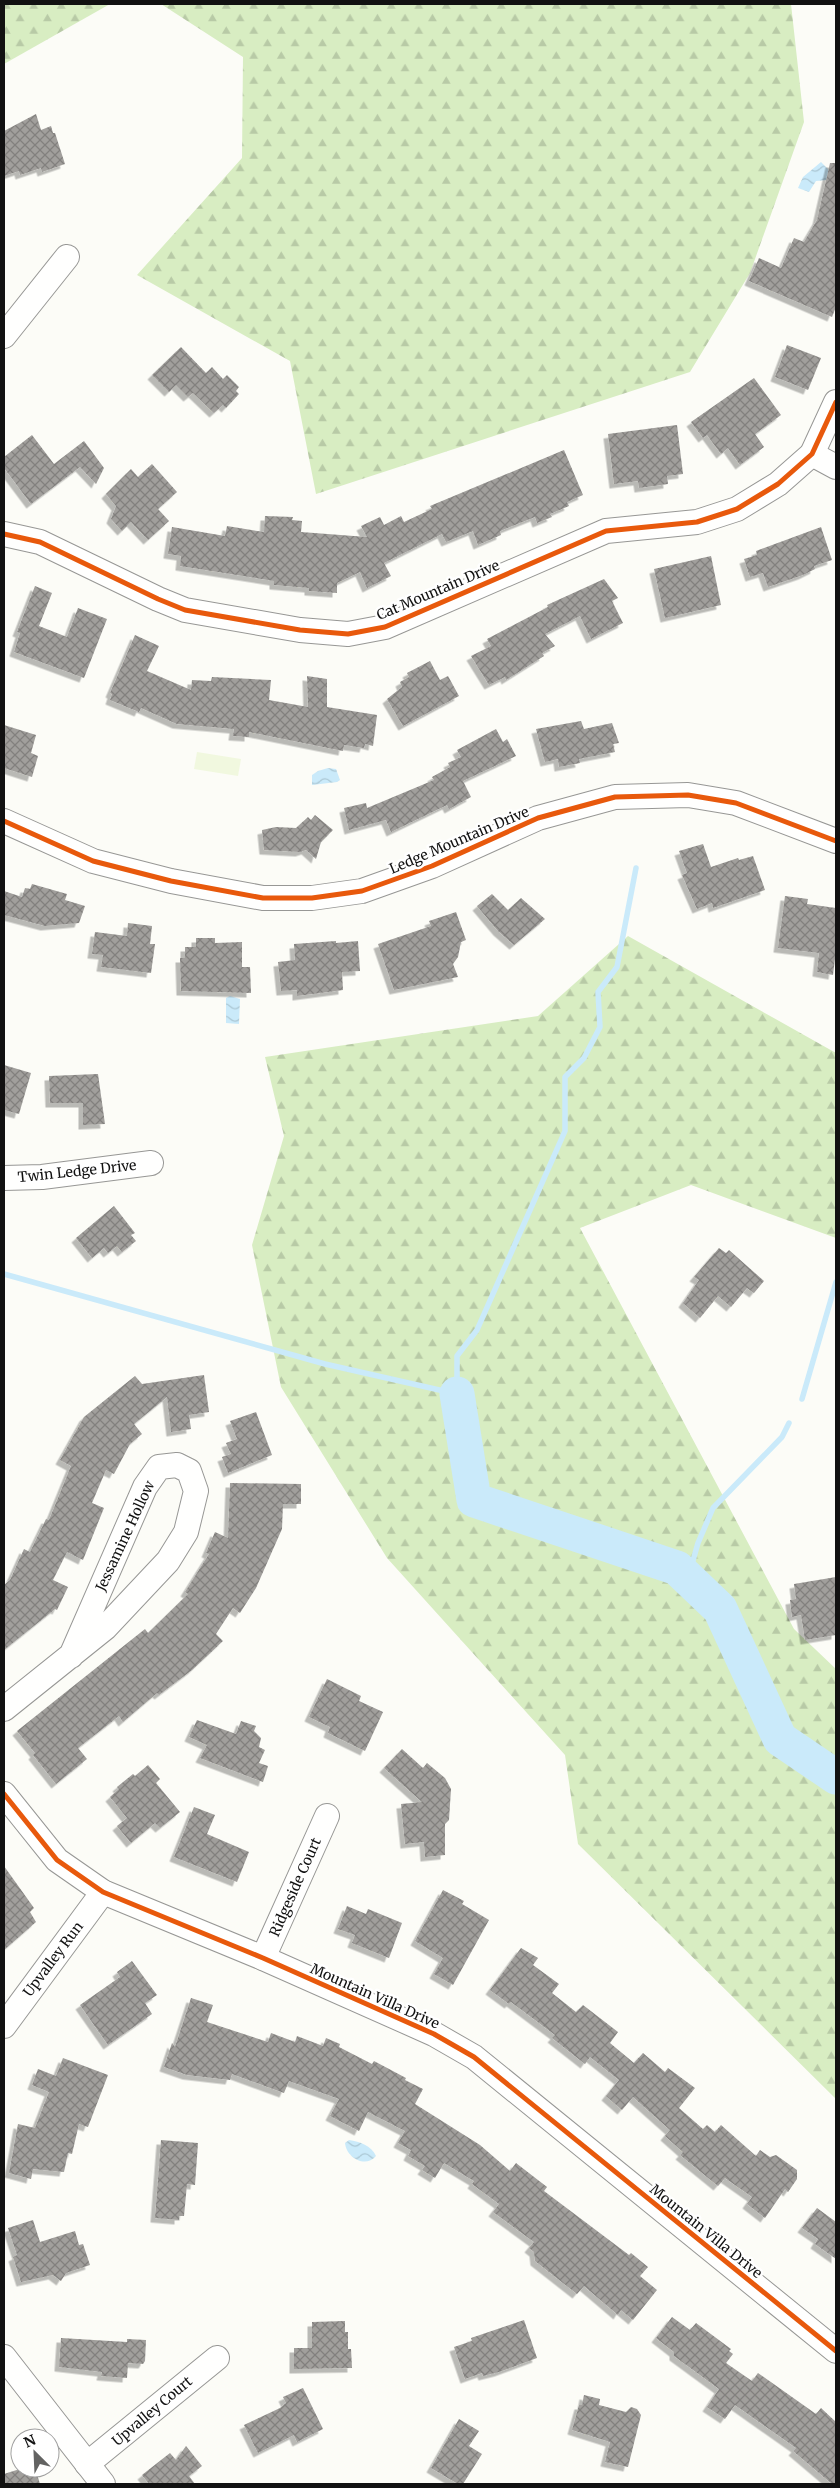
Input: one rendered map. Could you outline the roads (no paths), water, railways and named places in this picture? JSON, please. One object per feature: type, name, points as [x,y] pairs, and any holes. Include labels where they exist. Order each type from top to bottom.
[{"type":"street","points":[[4,336],[67,257]]},
{"type":"street","name":"Cat Mountain Drive","points":[[4,534],[40,542],[185,610],[300,630],[348,634],[385,627],[606,531],[697,522],[737,509],[778,484],[812,454],[836,402]]},
{"type":"street","points":[[812,454],[836,467]]},
{"type":"street","name":"Ledge Mountain Drive","points":[[4,821],[93,861],[171,881],[263,898],[312,898],[362,891],[432,866],[538,818],[615,797],[688,795],[736,803],[836,841]]},
{"type":"street","name":"Twin Ledge Drive","points":[[4,1178],[42,1177],[151,1163]]},
{"type":"street","name":"Jessamine Hollow","points":[[4,1709],[71,1656],[105,1628],[168,1561],[186,1532],[196,1491],[189,1472],[177,1464],[160,1466],[145,1487],[71,1656]]},
{"type":"street","name":"Mountain Villa Drive","points":[[4,1794],[57,1860],[103,1892],[263,1958],[434,2034],[474,2057],[836,2351]]},
{"type":"street","name":"Ridgeside Court","points":[[263,1958],[327,1816]]},
{"type":"street","name":"Upvalley Run","points":[[4,2026],[103,1892]]},
{"type":"street","points":[[4,2358],[103,2484]]},
{"type":"street","name":"Upvalley Court","points":[[87,2464],[217,2358]]},
{"type":"water","points":[[821,162],[830,171],[827,180],[816,181],[809,192],[798,188],[803,177]]},
{"type":"water","points":[[328,768],[336,769],[340,780],[312,785],[312,775]]},
{"type":"water","points":[[230,996],[240,999],[239,1024],[226,1023],[226,998]]},
{"type":"water","points":[[349,2140],[368,2147],[376,2156],[372,2160],[357,2160],[352,2157],[346,2148],[345,2143]]},
{"type":"waterway","points":[[4,1274],[325,1364],[457,1394],[457,1356],[477,1330],[565,1131],[565,1077],[584,1058],[600,1027],[598,992],[617,967],[636,868]]},
{"type":"waterway","points":[[802,1399],[836,1282]]},
{"type":"waterway","points":[[457,1394],[474,1500],[677,1568],[720,1609],[780,1739],[836,1777]]},
{"type":"waterway","points":[[688,1578],[698,1543],[713,1508],[782,1437],[789,1423]]}]
